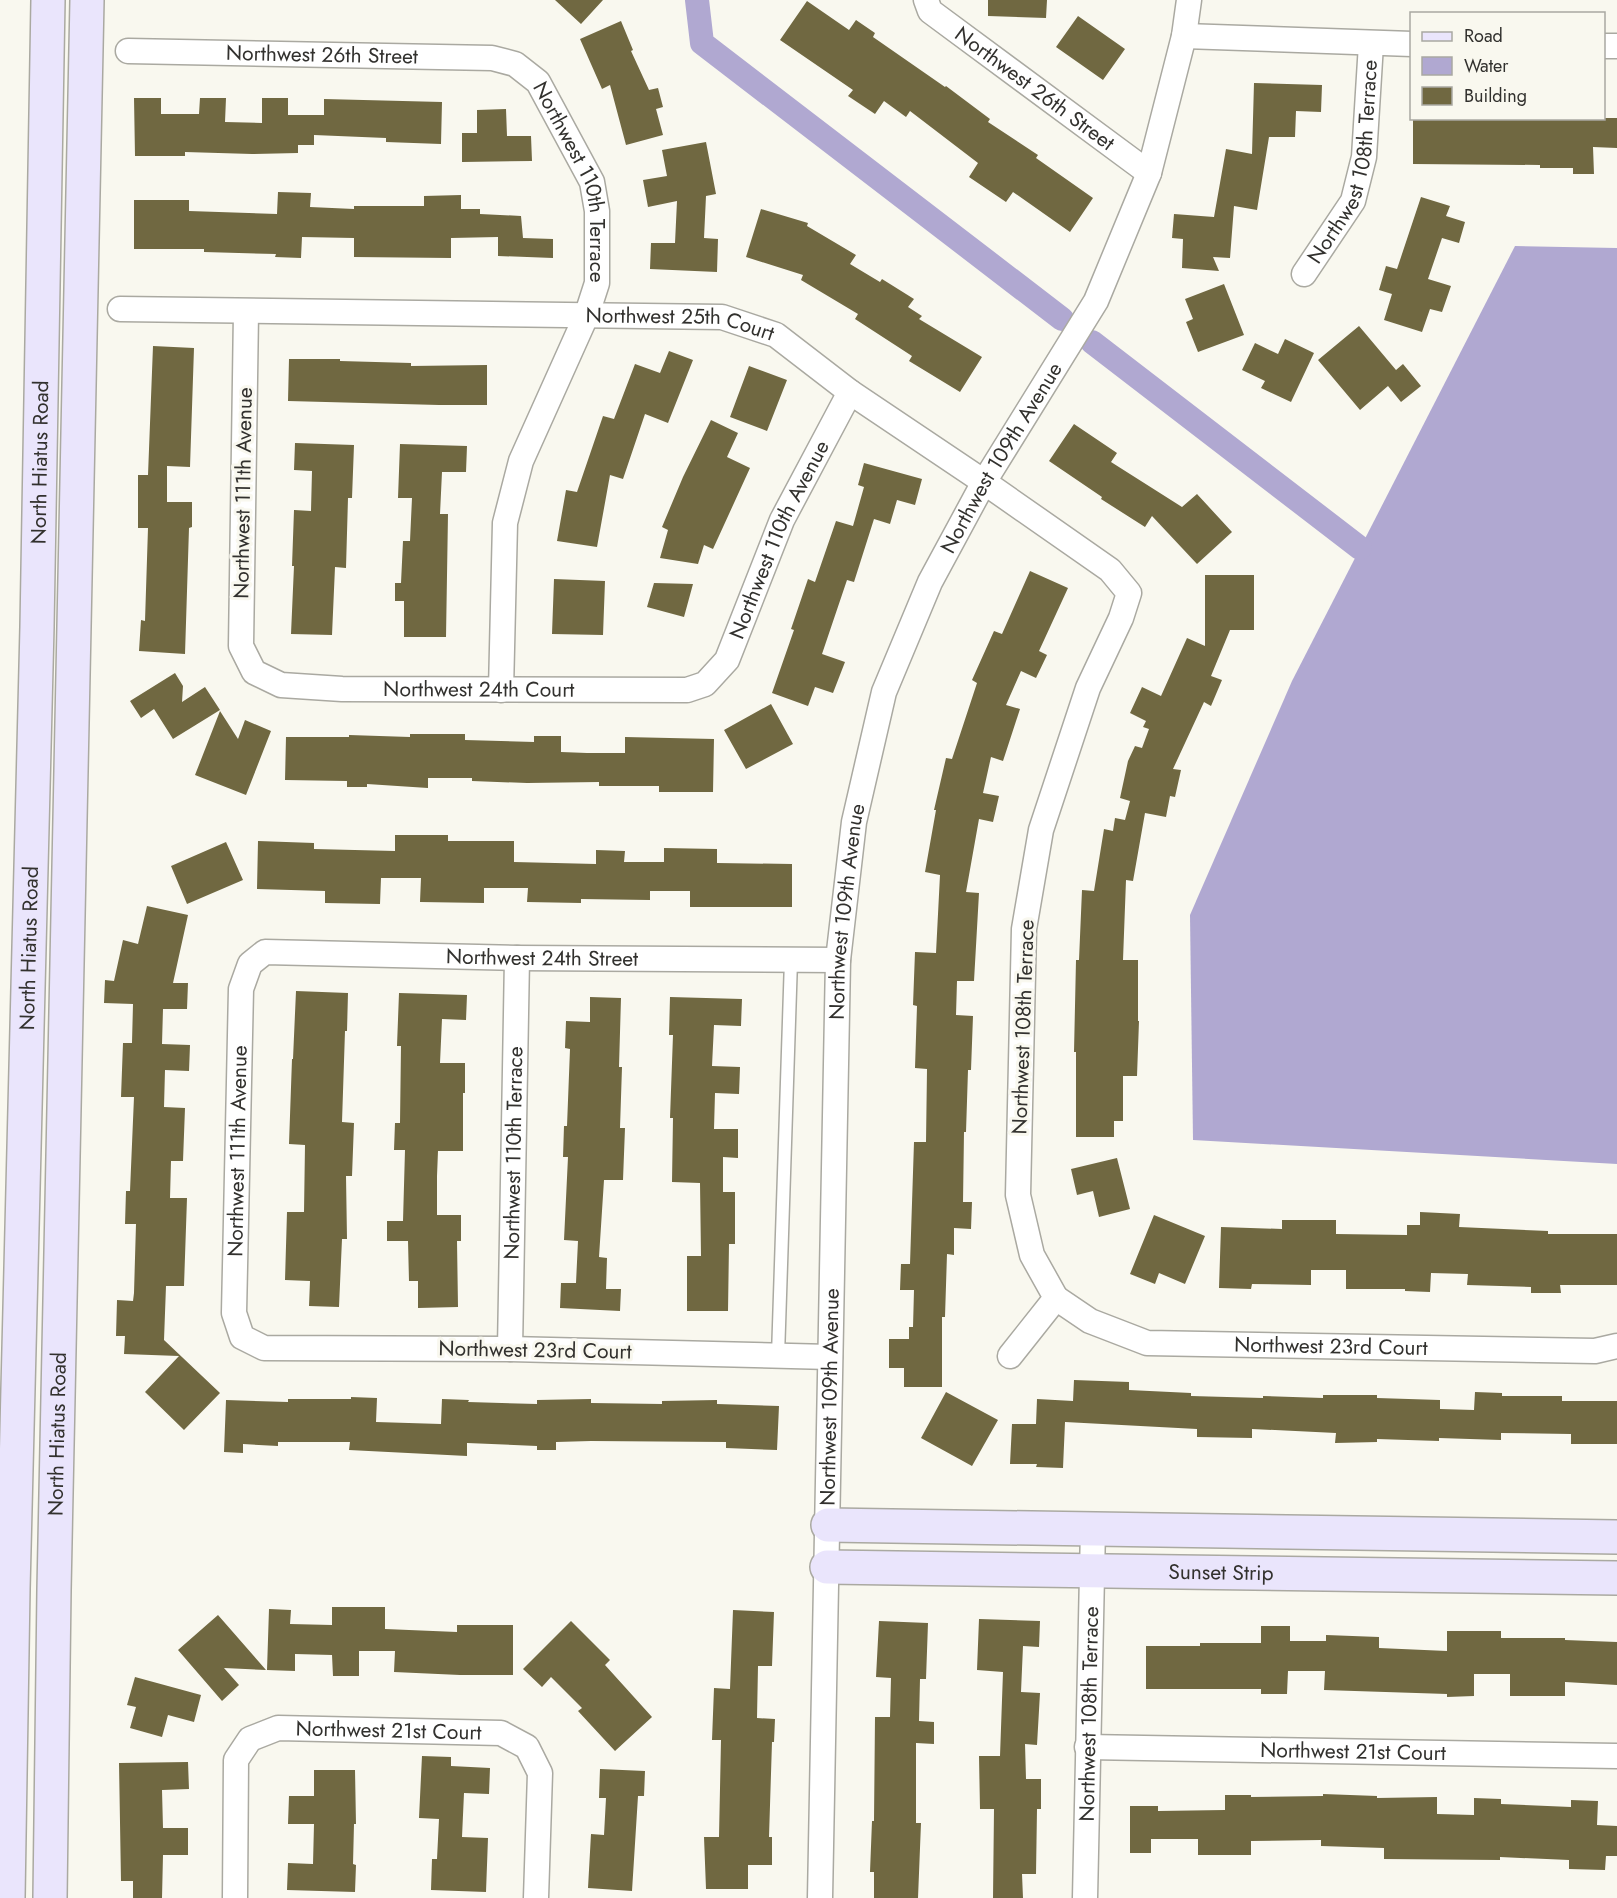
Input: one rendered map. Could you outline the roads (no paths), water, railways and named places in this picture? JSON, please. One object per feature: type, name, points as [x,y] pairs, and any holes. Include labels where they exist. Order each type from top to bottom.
[{"type":"main road","name":"North Hiatus Road","points":[[8,1898],[13,1589],[37,627],[48,0]]},
{"type":"main road","name":"North Hiatus Road","points":[[50,1898],[54,1590],[87,0]]},
{"type":"main road","name":"Sunset Strip","points":[[828,1525],[1617,1537]]},
{"type":"main road","name":"Sunset Strip","points":[[827,1567],[1617,1578]]},
{"type":"main road","points":[[13,1589],[54,1590]]},
{"type":"street","name":"Northwest 26th Street","points":[[926,0],[930,11],[1149,173]]},
{"type":"street","name":"Northwest 109th Avenue","points":[[820,1898],[838,960],[854,822],[884,692],[930,582],[984,482],[1096,301],[1149,173],[1184,36],[1190,0]]},
{"type":"street","points":[[1184,36],[1410,44]]},
{"type":"street","name":"Northwest 108th Terrace","points":[[1304,274],[1353,201],[1364,158],[1371,44]]},
{"type":"street","name":"Northwest 26th Street","points":[[128,51],[492,58],[515,64]]},
{"type":"street","name":"Northwest 110th Terrace","points":[[501,690],[505,523],[521,461],[587,315],[597,283],[597,212],[592,182],[538,82],[515,64]]},
{"type":"street","name":"Northwest 25th Court","points":[[120,309],[722,317],[776,335],[850,392],[1110,570],[1129,593],[1121,618]]},
{"type":"street","name":"Northwest 111th Avenue","points":[[246,312],[242,646],[254,672]]},
{"type":"street","name":"Northwest 110th Avenue","points":[[705,684],[727,660],[782,520],[850,392]]},
{"type":"street","name":"Northwest 108th Terrace","points":[[1056,1298],[1032,1255],[1018,1195],[1024,929],[1041,830],[1088,688],[1121,618]]},
{"type":"street","name":"Northwest 24th Court","points":[[254,672],[280,685],[342,689],[687,690],[705,684]]},
{"type":"street","name":"Northwest 24th Street","points":[[250,964],[265,952],[517,958],[838,960]]},
{"type":"street","name":"Northwest 110th Terrace","points":[[510,1349],[517,958]]},
{"type":"street","name":"Northwest 111th Avenue","points":[[242,1337],[234,1312],[235,1265],[241,989],[250,964]]},
{"type":"street","points":[[1010,1356],[1056,1298]]},
{"type":"street","name":"Northwest 23rd Court","points":[[1056,1298],[1090,1321],[1148,1343],[1595,1351],[1617,1346]]},
{"type":"street","name":"Northwest 23rd Court","points":[[242,1337],[264,1348],[510,1349],[830,1357]]},
{"type":"street","name":"Northwest 108th Terrace","points":[[1085,1898],[1093,1528]]},
{"type":"street","name":"Northwest 21st Court","points":[[235,1898],[236,1760],[250,1739],[278,1728],[501,1733],[527,1747],[540,1773],[536,1898]]},
{"type":"street","name":"Northwest 21st Court","points":[[1087,1747],[1617,1756]]},
{"type":"lane","points":[[778,1356],[791,960]]},
{"type":"water","points":[[1515,246],[1617,248],[1617,1164],[1193,1140],[1190,915],[1292,681]]},
{"type":"waterway","points":[[697,0],[702,43],[1062,319]]},
{"type":"waterway","points":[[1092,342],[1360,548]]}]
